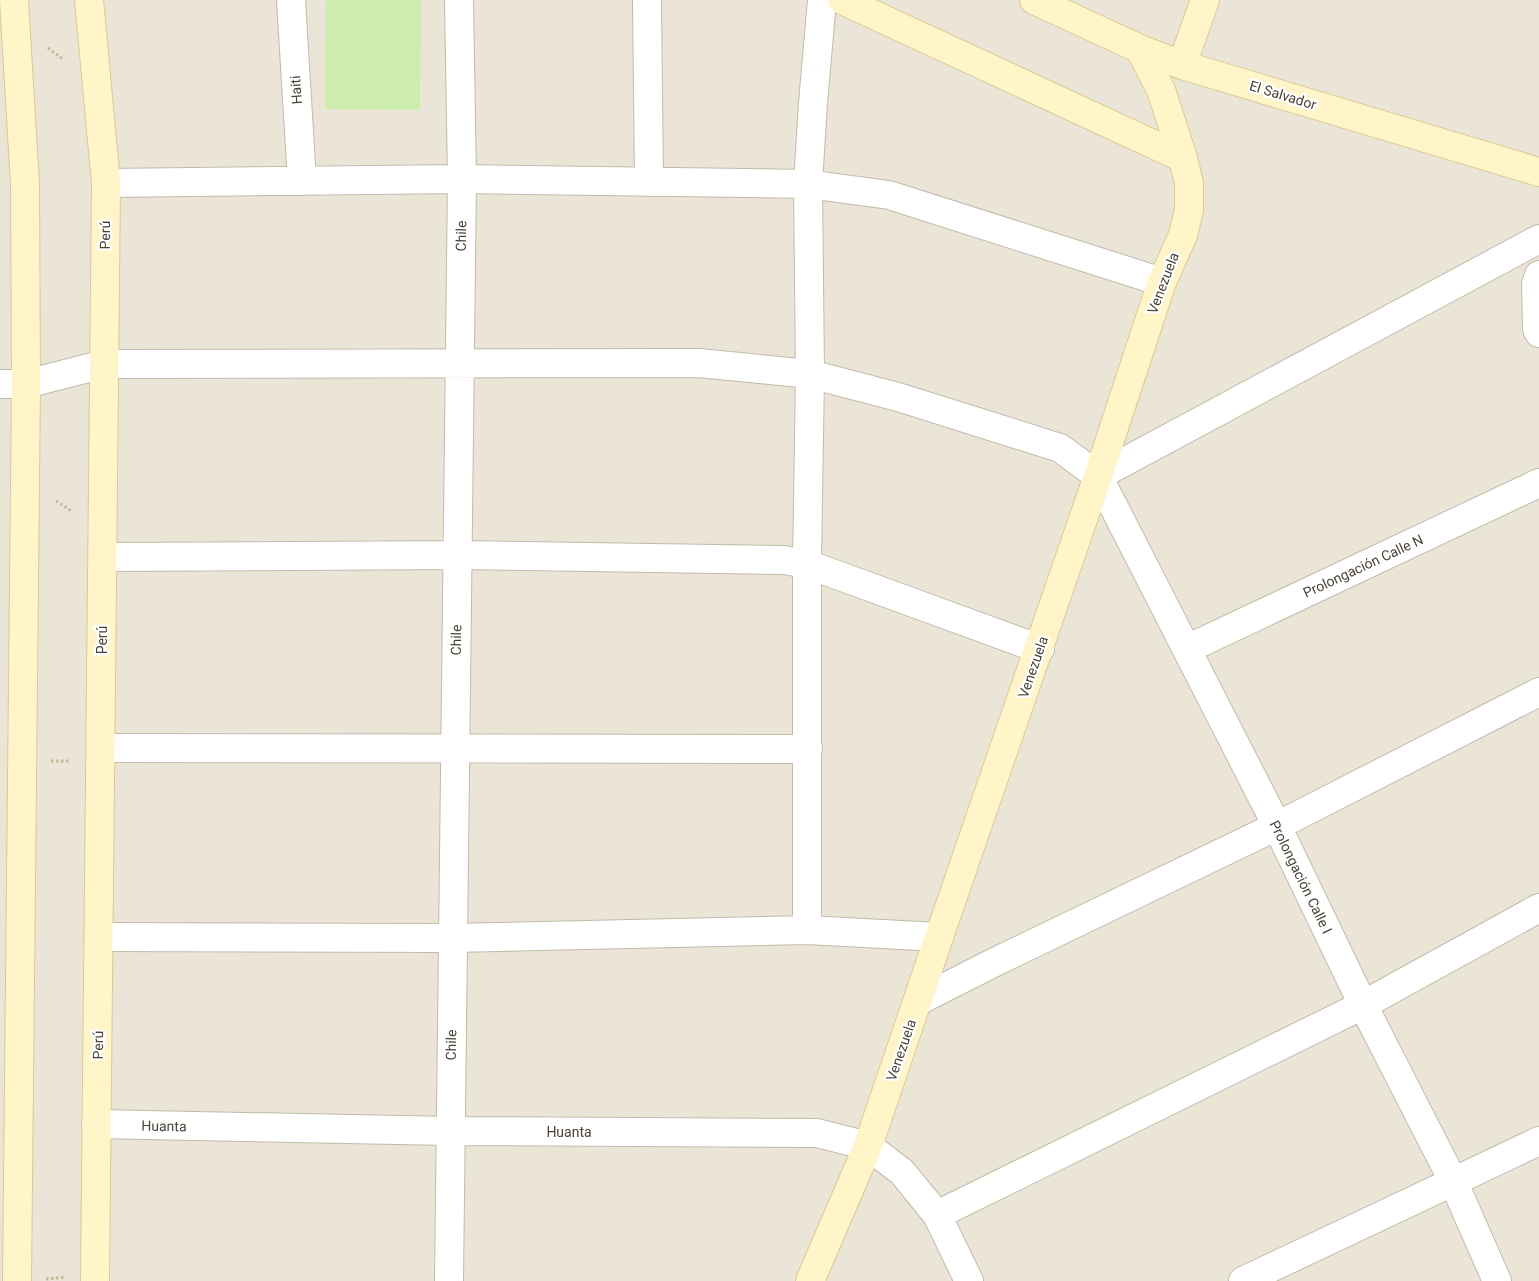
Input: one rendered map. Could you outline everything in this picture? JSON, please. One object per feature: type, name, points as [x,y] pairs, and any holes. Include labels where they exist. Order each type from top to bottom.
[{"type":"main road","name":"Perú","points":[[90,0],[106,183],[100,937],[95,1278]]},
{"type":"main road","points":[[842,0],[1183,158]]},
{"type":"main road","name":"El Salvador","points":[[1034,0],[1182,65],[1539,172]]},
{"type":"main road","points":[[1182,65],[1205,0]]},
{"type":"main road","points":[[15,13],[25,184],[13,384],[26,482],[17,1281]]},
{"type":"main road","name":"Venezuela","points":[[810,1281],[868,1146],[1040,649],[1162,282],[1183,235],[1189,210],[1189,183],[1161,90],[1140,48]]},
{"type":"street","name":"Haiti","points":[[291,0],[302,181]]},
{"type":"street","name":"Chile","points":[[449,1281],[462,179],[459,0]]},
{"type":"street","points":[[647,0],[649,182]]},
{"type":"street","points":[[807,930],[807,564],[810,374],[808,184],[822,0]]},
{"type":"street","points":[[106,183],[462,179],[808,184],[889,195],[1162,282]]},
{"type":"street","points":[[13,384],[104,364],[699,363],[810,374],[898,397],[1060,448],[1098,476],[1539,239]]},
{"type":"street","points":[[1539,275],[1536,284],[1537,329],[1539,333]]},
{"type":"street","name":"Prolongación Calle I","points":[[1098,476],[1277,826],[1363,1005],[1453,1182],[1497,1281]]},
{"type":"street","name":"Prolongación Calle N","points":[[1187,649],[1539,484]]},
{"type":"street","points":[[103,544],[457,555],[784,560],[807,564],[1040,649]]},
{"type":"street","points":[[918,1001],[1277,826],[1539,692]]},
{"type":"street","points":[[101,755],[455,748],[808,749]]},
{"type":"street","points":[[937,1215],[1363,1005],[1539,908]]},
{"type":"street","points":[[100,937],[452,938],[807,930],[939,937]]},
{"type":"street","name":"Huanta","points":[[96,1124],[450,1132],[817,1133],[868,1146],[902,1172],[937,1215],[969,1281]]},
{"type":"street","points":[[1243,1281],[1539,1141]]},
{"type":"path","points":[[15,13],[97,82]]},
{"type":"path","points":[[26,482],[103,544]]},
{"type":"path","points":[[23,761],[101,755]]},
{"type":"path","points":[[17,1281],[95,1278]]},
{"type":"shaded area","points":[[0,0],[1539,0],[1539,1281],[0,1281]]},
{"type":"green space","points":[[326,0],[421,0],[420,110],[325,109]]}]
